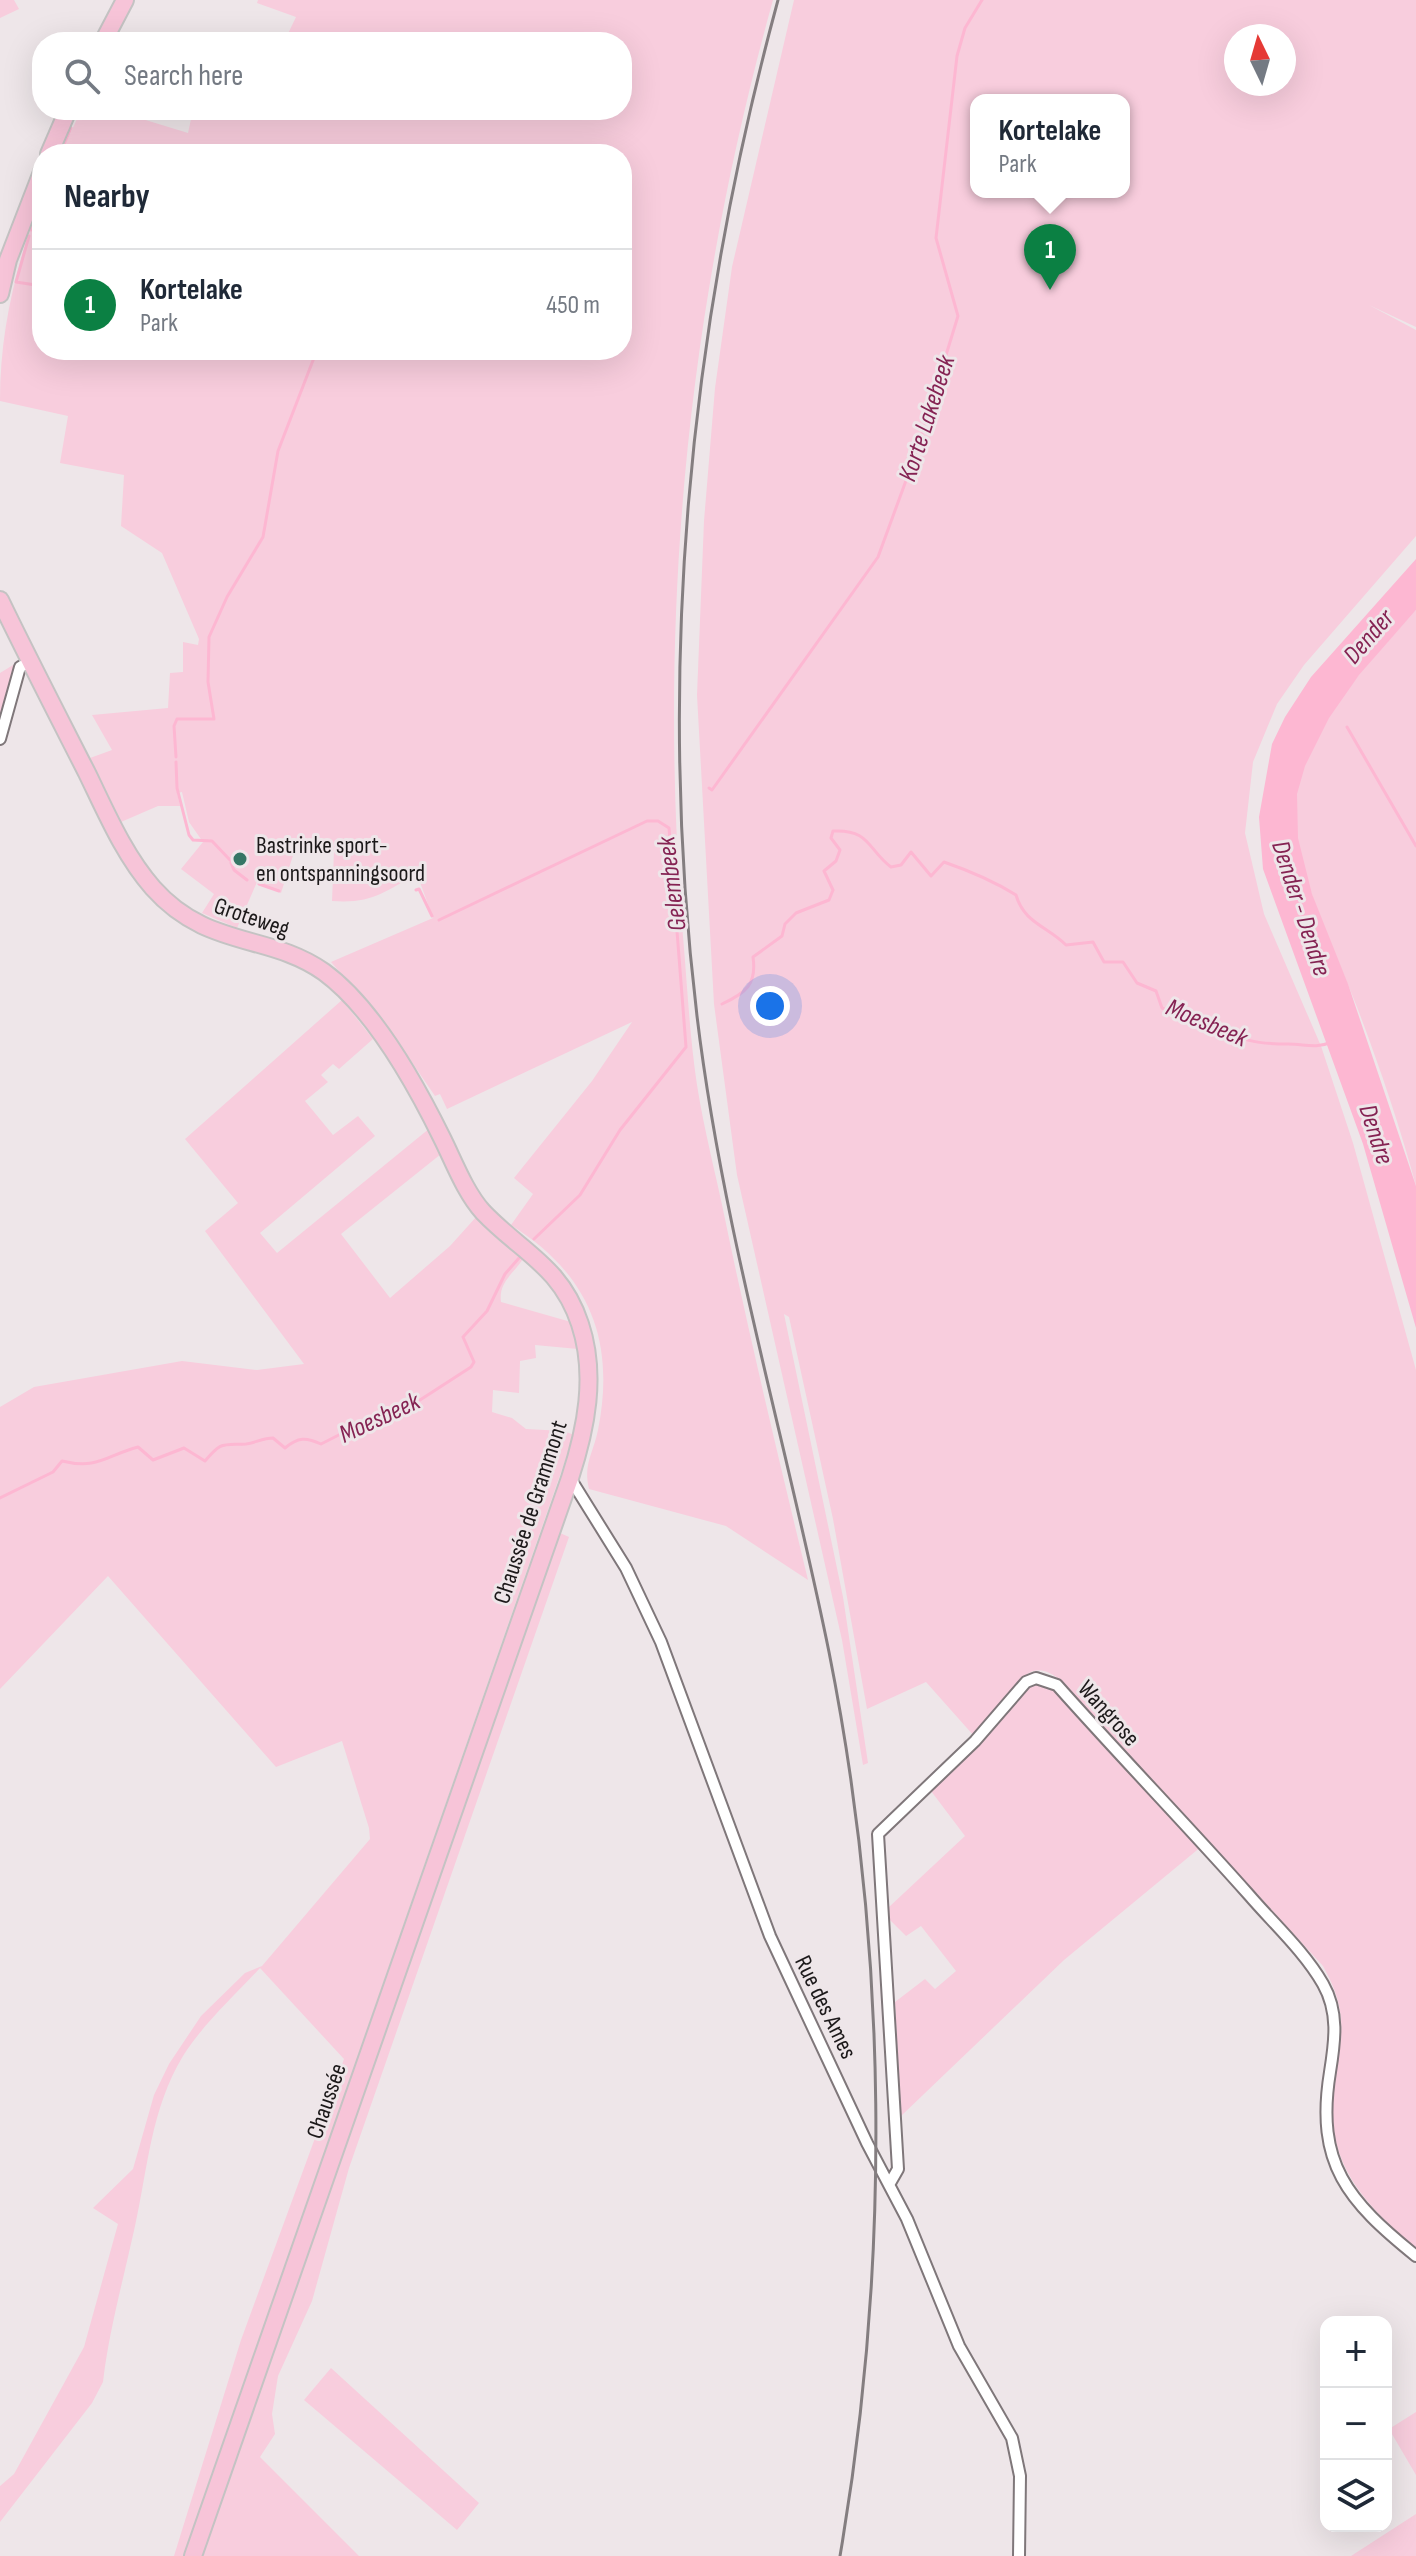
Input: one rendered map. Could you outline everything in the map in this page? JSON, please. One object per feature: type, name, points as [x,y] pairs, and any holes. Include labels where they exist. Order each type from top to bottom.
[{"type":"main road","points":[[108,32],[125,0]]},
{"type":"main road","points":[[53,144],[64,120]]},
{"type":"main road","points":[[0,294],[8,260],[32,198]]},
{"type":"main road","name":"Groteweg","points":[[0,600],[113,826],[150,885],[166,902],[200,925],[229,938],[303,960],[327,975],[346,993],[413,1080],[483,1211],[527,1248]]},
{"type":"main road","name":"Chaussée de Grammont","points":[[504,1663],[570,1478],[586,1417],[589,1373],[585,1341],[575,1312],[556,1277],[527,1248]]},
{"type":"main road","name":"Chaussée","points":[[193,2556],[504,1663]]},
{"type":"street","points":[[0,739],[20,667],[30,662]]},
{"type":"street","name":"Rue des Ames","points":[[570,1478],[626,1568],[661,1642],[770,1936],[890,2183],[959,2346],[1012,2438],[1019,2458],[1019,2556]]},
{"type":"street","name":"Wangrose","points":[[890,2183],[898,2169],[878,1834],[975,1741],[1026,1682],[1036,1678],[1057,1685],[1244,1890],[1322,1983],[1334,2009],[1336,2033],[1325,2120],[1331,2155],[1339,2174],[1366,2211],[1416,2256]]},
{"type":"shaded area","points":[[0,0],[14,0],[19,9],[0,18]]},
{"type":"shaded area","points":[[258,0],[773,0],[744,114],[720,229],[701,343],[687,458],[678,574],[674,690],[676,807],[688,1005],[700,1102],[808,1580],[726,1526],[589,1489],[588,1466],[603,1397],[599,1339],[578,1288],[538,1244],[511,1225],[533,1194],[514,1178],[592,1081],[632,1022],[447,1109],[440,1094],[435,1096],[387,1026],[331,962],[433,918],[417,874],[368,899],[332,901],[334,851],[296,846],[281,893],[257,882],[237,928],[202,913],[214,894],[181,869],[203,842],[189,822],[182,792],[177,793],[180,806],[158,806],[121,822],[90,758],[112,750],[92,715],[168,708],[170,673],[183,672],[183,642],[198,645],[199,639],[162,553],[121,526],[124,475],[60,463],[68,416],[0,401],[6,323],[32,226],[32,360],[632,360],[632,144],[66,144],[76,120],[146,120],[188,133],[191,120],[632,120],[632,32],[289,32],[296,17],[257,3]]},
{"type":"shaded area","points":[[794,0],[1416,0],[1416,327],[1369,305],[1416,330],[1416,536],[1304,665],[1277,704],[1253,762],[1245,833],[1264,914],[1321,1046],[1353,1143],[1416,1370],[1416,2248],[1382,2217],[1354,2184],[1337,2144],[1333,2098],[1341,2017],[1323,1966],[1062,1681],[1041,1670],[1033,1671],[1011,1690],[974,1736],[926,1682],[867,1709],[833,1519],[789,1317],[784,1314],[843,1597],[868,1763],[863,1765],[842,1640],[737,1175],[714,1004],[697,695],[704,521],[715,388],[732,267]]},
{"type":"shaded area","points":[[1416,610],[1416,1186],[1373,1051],[1314,901],[1298,845],[1295,818],[1297,792],[1304,766],[1328,717]]},
{"type":"shaded area","points":[[18,662],[17,665],[0,728],[0,673]]},
{"type":"shaded area","points":[[342,1000],[373,1039],[339,1069],[333,1064],[321,1075],[328,1082],[305,1101],[333,1135],[358,1116],[375,1136],[260,1233],[277,1253],[430,1128],[441,1154],[341,1234],[390,1298],[450,1246],[477,1216],[524,1257],[505,1282],[501,1302],[571,1322],[578,1349],[535,1345],[536,1358],[520,1361],[519,1393],[493,1390],[492,1412],[512,1418],[526,1429],[564,1431],[574,1435],[184,2556],[174,2556],[241,2340],[344,2059],[260,1968],[191,2044],[172,2076],[164,2097],[152,2139],[103,2382],[92,2403],[0,2522],[0,2486],[14,2474],[84,2347],[118,2224],[93,2208],[133,2169],[154,2095],[169,2064],[201,2016],[245,1973],[262,1966],[370,1839],[369,1828],[342,1741],[276,1767],[108,1576],[0,1689],[0,1407],[34,1387],[182,1361],[257,1370],[304,1364],[205,1231],[238,1203],[185,1139]]},
{"type":"shaded area","points":[[560,1533],[569,1537],[349,2168],[312,2301],[278,2376],[272,2414],[275,2434],[260,2457],[359,2556],[202,2556]]},
{"type":"shaded area","points":[[1034,1683],[1056,1691],[1202,1846],[1064,1960],[901,2116],[895,2002],[925,1979],[935,1989],[956,1971],[921,1926],[906,1936],[890,1920],[889,1907],[965,1836],[931,1791]]},
{"type":"shaded area","points":[[331,2368],[479,2503],[457,2530],[304,2400]]},
{"type":"shaded area","points":[[1416,2412],[1416,2475],[1392,2434],[1392,2427]]},
{"type":"shaded area","points":[[1416,2514],[1416,2556],[1351,2556],[1392,2532]]},
{"type":"water","points":[[1416,559],[1416,610],[1359,675],[1329,718],[1305,766],[1297,794],[1298,838],[1312,894],[1348,984],[1416,1186],[1416,1328],[1363,1144],[1263,869],[1259,817],[1272,744],[1285,717],[1311,677]]},
{"type":"waterway","name":"Korte Lakebeek","points":[[709,788],[712,790],[878,557],[915,456],[958,316],[936,238],[957,56],[965,28],[982,0]]},
{"type":"waterway","name":"Gelembeek","points":[[64,144],[71,128]]},
{"type":"waterway","name":"Gelembeek","points":[[29,236],[16,282],[32,284]]},
{"type":"waterway","name":"Gelembeek","points":[[176,757],[174,726],[177,719],[214,719],[208,682],[209,637],[227,597],[263,537],[278,451],[313,360]]},
{"type":"waterway","points":[[1347,727],[1416,846]]},
{"type":"waterway","name":"Gelembeek","points":[[176,762],[177,788],[189,835],[193,840],[212,841],[230,860]]},
{"type":"waterway","name":"Gelembeek","points":[[439,920],[647,821],[658,821],[669,828],[686,1047],[620,1130],[580,1195],[534,1239]]},
{"type":"waterway","name":"Moesbeek","points":[[722,1004],[738,996],[748,986],[753,974],[753,957],[782,936],[785,924],[796,913],[829,900],[833,890],[824,871],[836,861],[840,850],[831,838],[833,831],[845,831],[862,837],[891,867],[901,865],[911,852],[931,876],[944,862],[981,876],[1016,895],[1030,918],[1066,945],[1093,942],[1104,962],[1123,962],[1137,983],[1156,991],[1162,1008],[1199,1024],[1216,1021],[1240,1038],[1258,1042],[1315,1046],[1332,1042]]},
{"type":"waterway","name":"Gelembeek","points":[[231,863],[234,870],[247,880]]},
{"type":"waterway","name":"Gelembeek","points":[[259,884],[279,891]]},
{"type":"waterway","name":"Gelembeek","points":[[416,890],[419,889],[432,916]]},
{"type":"waterway","name":"Moesbeek","points":[[0,1498],[53,1472],[62,1461],[94,1463],[138,1447],[153,1460],[184,1448],[205,1461],[223,1445],[246,1444],[269,1438],[285,1448],[302,1439],[321,1444],[406,1401],[420,1400],[471,1367],[474,1362],[463,1337],[487,1311],[505,1274],[519,1258]]},
{"type":"railway","points":[[778,0],[747,125],[722,250],[702,377],[688,504],[681,632],[680,760],[685,888],[708,1097],[739,1256],[829,1652],[849,1764],[863,1876],[872,1990],[876,2104],[874,2217],[868,2331],[857,2444],[840,2556]]},
{"type":"place","name":"Kortelake","points":[[1050,290]]},
{"type":"place","name":"Bastrinke sport- en ontspanningsoord","points":[[240,859]]},
{"type":"water label","name":"Dender","points":[[1368,636]]},
{"type":"water label","name":"Dender - Dendre","points":[[1302,908]]},
{"type":"water label","name":"Dendre","points":[[1377,1134]]}]
